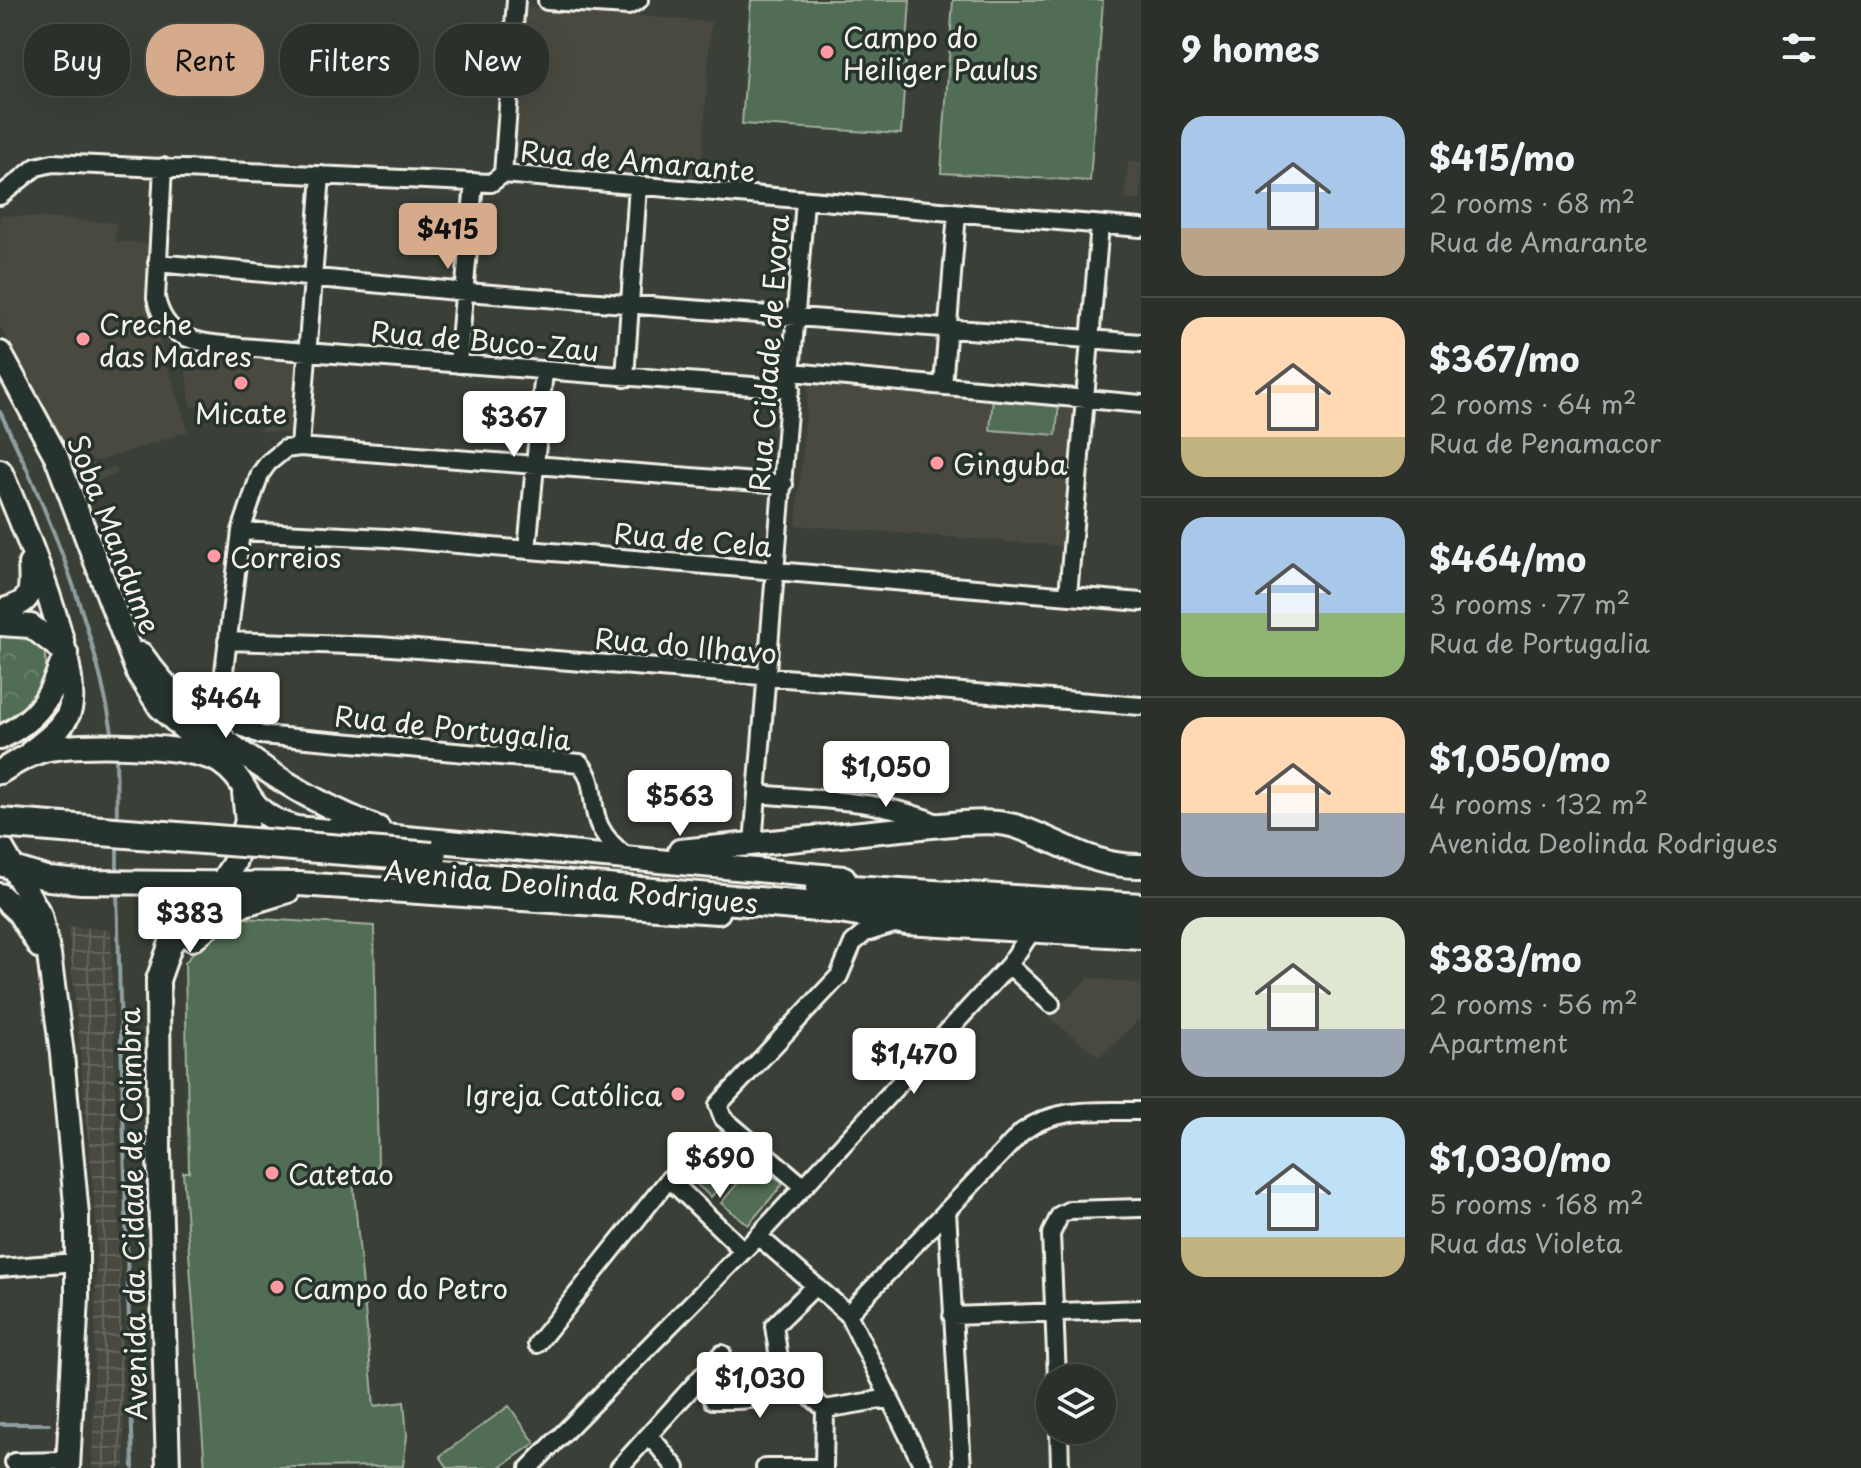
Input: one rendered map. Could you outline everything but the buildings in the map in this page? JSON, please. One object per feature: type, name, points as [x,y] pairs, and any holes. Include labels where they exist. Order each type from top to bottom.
[{"type":"highway","name":"Avenida Deolinda Rodrigues","points":[[0,823],[433,858],[910,907],[1034,928],[1141,934]]},
{"type":"highway","name":"Avenida Deolinda Rodrigues","points":[[0,842],[433,858]]},
{"type":"highway","name":"Avenida Deolinda Rodrigues","points":[[910,907],[1141,908]]},
{"type":"main road","name":"Soba Mandume","points":[[0,353],[56,456],[125,643],[148,692],[174,722],[220,762],[255,808],[275,822],[433,858]]},
{"type":"main road","points":[[0,471],[30,547],[66,653],[73,685],[69,712],[59,727],[0,784]]},
{"type":"main road","points":[[0,611],[21,605],[32,591],[30,547]]},
{"type":"main road","points":[[111,604],[152,670],[211,730],[304,792],[433,858],[627,857],[799,872],[867,881],[910,907]]},
{"type":"main road","points":[[0,624],[31,626],[66,653]]},
{"type":"main road","points":[[0,738],[24,726],[43,707],[66,653]]},
{"type":"main road","points":[[0,772],[26,756],[54,748],[83,746],[170,749],[194,752],[220,762]]},
{"type":"main road","name":"Avenida da Cidade de Coimbra","points":[[168,1468],[158,980],[171,943],[221,885],[244,836],[247,821],[243,791]]},
{"type":"main road","points":[[627,857],[943,825],[998,823],[1017,827],[1101,864],[1141,866]]},
{"type":"main road","name":"Avenida da Cidade de Coimbra","points":[[0,842],[6,866],[40,915],[49,955],[74,1170],[77,1262],[68,1464]]},
{"type":"main road","points":[[6,866],[49,879],[81,882],[221,885],[274,882],[856,921],[910,907]]},
{"type":"main road","points":[[157,1028],[171,975],[188,944],[200,930],[232,908],[254,899],[323,886]]},
{"type":"main road","points":[[0,895],[19,913],[41,948],[55,1010]]},
{"type":"street","points":[[503,174],[516,0]]},
{"type":"street","points":[[547,1],[628,6],[639,0]]},
{"type":"street","name":"Rua de Amarante","points":[[0,196],[36,167],[53,163],[491,183],[503,174],[1141,228]]},
{"type":"street","points":[[163,167],[157,263],[467,292],[947,331],[1141,343]]},
{"type":"street","points":[[321,175],[300,447],[784,484]]},
{"type":"street","points":[[458,364],[467,292],[474,182]]},
{"type":"street","points":[[625,378],[638,185]]},
{"type":"street","name":"Rua Cidade de Evora","points":[[753,844],[805,201]]},
{"type":"street","points":[[943,386],[957,213]]},
{"type":"street","points":[[1068,595],[1100,225]]},
{"type":"street","name":"Rua de Buco-Zau","points":[[157,263],[160,317],[175,333],[207,343],[625,378],[943,386],[1141,404]]},
{"type":"street","points":[[527,550],[544,371]]},
{"type":"street","name":"Rua de Portugalia","points":[[300,447],[285,449],[260,474],[241,531],[221,696],[227,712],[241,727],[261,735],[580,763],[587,770],[596,823],[613,847],[627,857]]},
{"type":"street","name":"Rua de Cela","points":[[241,531],[386,538],[1141,602]]},
{"type":"street","name":"Rua do Ilhavo","points":[[227,641],[379,646],[1141,706]]},
{"type":"street","points":[[758,794],[878,804],[911,811],[943,825]]},
{"type":"street","points":[[803,1186],[723,1118],[718,1105],[839,976],[853,943],[910,907]]},
{"type":"street","points":[[529,1468],[758,1236],[1009,965],[1034,928]]},
{"type":"street","points":[[1009,965],[1051,1004]]},
{"type":"street","points":[[848,1314],[1022,1132],[1039,1119],[1061,1113],[1141,1111]]},
{"type":"street","points":[[537,1344],[669,1179],[743,1250]]},
{"type":"street","points":[[1056,1364],[1051,1234],[1060,1215],[1082,1208],[1141,1208]]},
{"type":"street","points":[[947,1211],[962,1468]]},
{"type":"street","points":[[758,1236],[848,1314],[924,1468]]},
{"type":"street","points":[[0,1268],[77,1262]]},
{"type":"street","points":[[814,1287],[774,1326],[781,1371],[825,1409],[890,1398]]},
{"type":"street","points":[[952,1316],[1141,1309]]},
{"type":"street","points":[[619,1468],[722,1354]]},
{"type":"street","points":[[713,1400],[756,1400],[792,1382]]},
{"type":"street","points":[[824,1468],[825,1409]]},
{"type":"street","points":[[649,1435],[664,1458],[676,1468]]},
{"type":"street","points":[[1059,1444],[1060,1468]]},
{"type":"street","points":[[14,1462],[68,1464]]},
{"type":"street","points":[[765,1468],[814,1468]]},
{"type":"shaded area","points":[[526,7],[711,22],[701,177],[513,163],[519,96],[549,96],[549,24],[525,24]]},
{"type":"shaded area","points":[[1128,161],[1141,162],[1141,200],[1125,199]]},
{"type":"shaded area","name":"Creche das Madres","points":[[0,215],[117,223],[115,241],[151,244],[153,319],[188,431],[99,461],[63,451],[15,350],[0,328]]},
{"type":"shaded area","name":"Micate","points":[[183,351],[296,359],[294,434],[261,431],[259,407],[191,406]]},
{"type":"shaded area","name":"Ginguba","points":[[809,379],[1077,401],[1066,546],[796,525]]},
{"type":"shaded area","points":[[67,459],[95,463],[93,475],[115,467],[118,474],[84,485]]},
{"type":"shaded area","points":[[68,926],[111,930],[125,1468],[92,1468],[97,1230]]},
{"type":"shaded area","points":[[1089,978],[1141,984],[1141,1018],[1100,1057],[1048,1017]]},
{"type":"green space","name":"Campo do Heiliger Paulus","points":[[751,0],[910,0],[901,134],[742,124]]},
{"type":"green space","points":[[953,0],[1103,0],[1090,181],[941,173]]},
{"type":"green space","points":[[993,397],[1059,402],[1056,435],[990,430]]},
{"type":"green space","points":[[0,629],[20,630],[42,643],[46,670],[40,692],[33,702],[0,724]]},
{"type":"green space","name":"Campo do Petro","points":[[243,918],[374,926],[378,1167],[352,1169],[374,1406],[404,1402],[407,1436],[403,1466],[205,1468],[183,1172],[189,1172],[185,963],[211,930]]},
{"type":"green space","points":[[721,1131],[748,1154],[711,1197],[684,1173]]},
{"type":"green space","points":[[756,1161],[783,1184],[748,1225],[721,1203]]},
{"type":"green space","points":[[509,1406],[535,1443],[499,1468],[448,1468],[440,1456]]},
{"type":"waterway","points":[[0,412],[36,490],[68,571],[94,654],[113,737]]},
{"type":"waterway","points":[[116,754],[117,821]]},
{"type":"waterway","points":[[117,842],[117,877]]},
{"type":"waterway","points":[[117,890],[133,1468]]},
{"type":"waterway","points":[[0,1424],[49,1424]]},
{"type":"place","name":"Campo do Heiliger Paulus","points":[[827,52]]},
{"type":"place","name":"Creche das Madres","points":[[83,339]]},
{"type":"place","name":"Micate","points":[[241,383]]},
{"type":"place","name":"Ginguba","points":[[937,463]]},
{"type":"place","name":"Correios","points":[[214,556]]},
{"type":"place","name":"Igreja Católica","points":[[678,1094]]},
{"type":"place","name":"Catetao","points":[[272,1173]]},
{"type":"place","name":"Campo do Petro","points":[[277,1287]]}]
